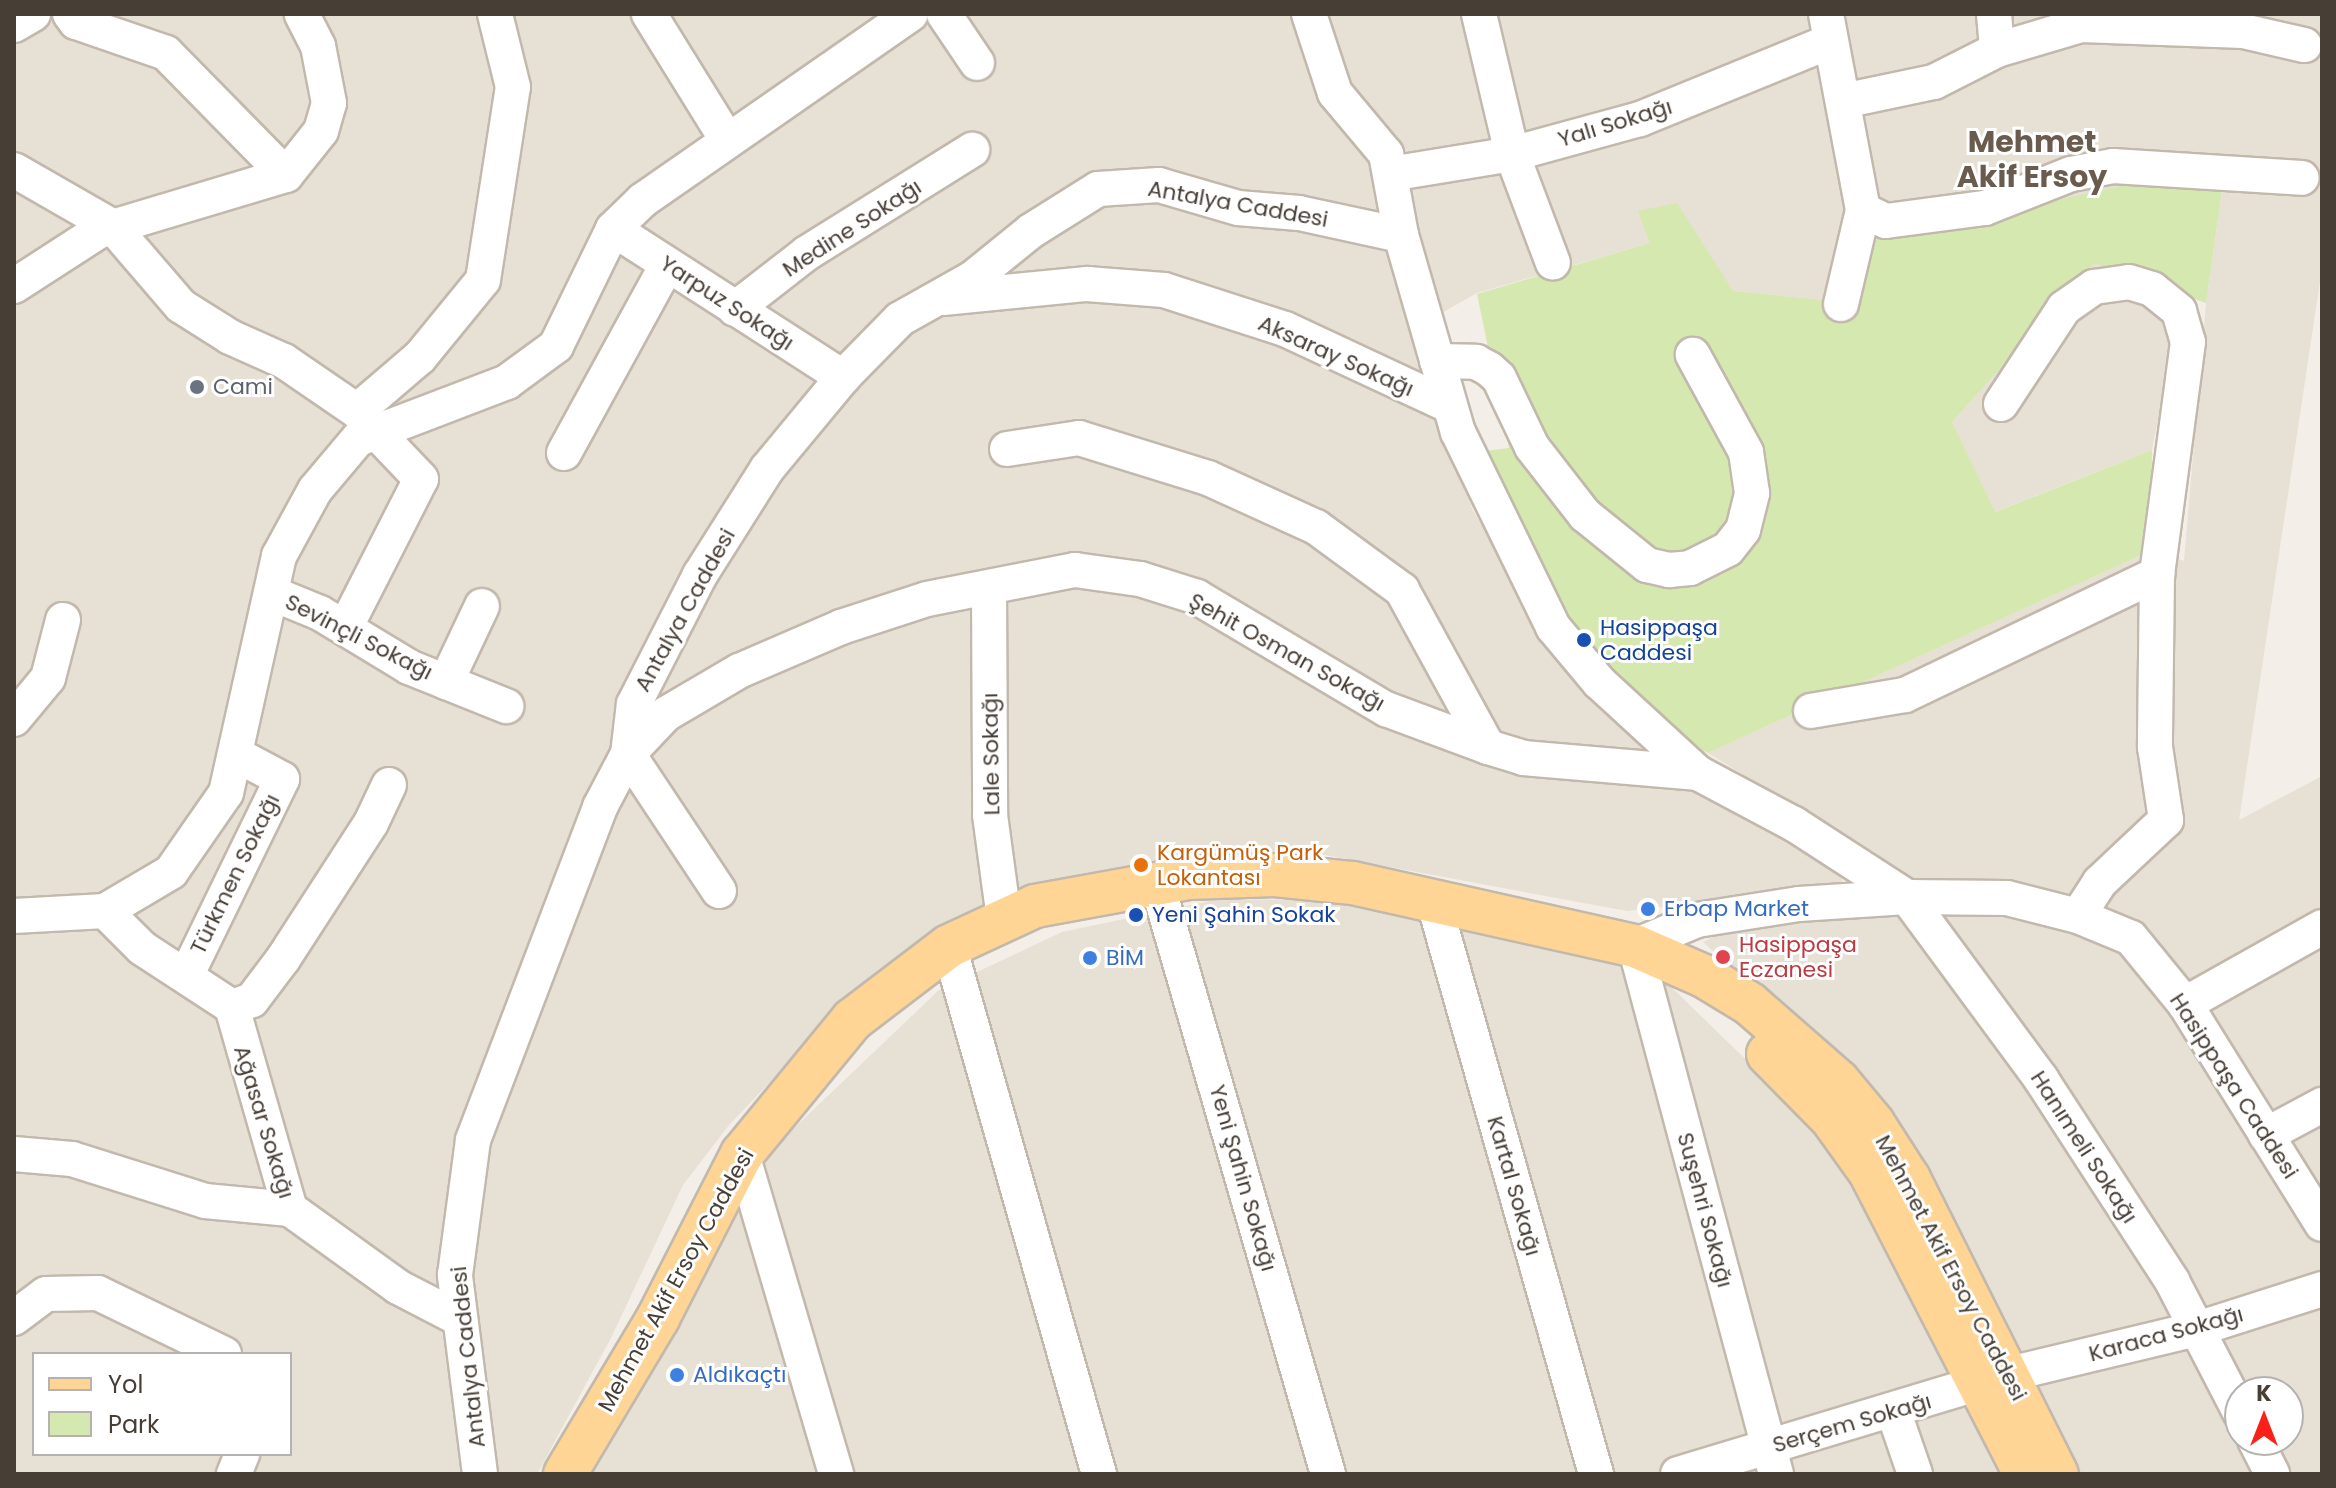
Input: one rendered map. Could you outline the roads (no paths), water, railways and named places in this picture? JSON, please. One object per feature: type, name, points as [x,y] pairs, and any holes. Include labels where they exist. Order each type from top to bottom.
[{"type":"main road","name":"Mehmet Akif Ersoy Caddesi","points":[[565,1474],[658,1318],[742,1154],[852,1020],[949,946],[1035,906],[1157,883],[1275,875],[1353,883],[1635,946],[1750,1004],[1838,1081],[1864,1112],[1909,1179],[1995,1379],[2025,1474]]},
{"type":"main road","name":"Mehmet Akif Ersoy Caddesi","points":[[1995,1379],[2057,1474]]},
{"type":"street","points":[[14,25],[33,14]]},
{"type":"street","points":[[70,14],[76,22],[166,53],[286,175]]},
{"type":"street","points":[[14,286],[113,227],[286,175],[321,131],[329,103],[318,46],[302,14]]},
{"type":"street","points":[[14,916],[105,911],[171,872],[226,793],[279,556],[315,490],[358,439],[366,422],[483,280],[513,87],[495,14]]},
{"type":"street","points":[[649,14],[727,140]]},
{"type":"street","points":[[366,422],[507,382],[556,346],[613,229],[643,200],[911,14]]},
{"type":"street","points":[[944,14],[977,63]]},
{"type":"street","points":[[1309,14],[1335,93],[1386,154],[1401,235],[1450,406],[1553,627],[1599,682],[1698,773],[1794,824],[1907,897]]},
{"type":"street","points":[[1479,14],[1512,154],[1553,263]]},
{"type":"street","points":[[1994,14],[1997,50]]},
{"type":"street","points":[[1843,101],[1934,82],[1997,50],[2081,25],[2243,31],[2304,45]]},
{"type":"street","points":[[1828,27],[1863,210],[1841,304]]},
{"type":"street","name":"Yalı Sokağı","points":[[1390,174],[1512,154],[1640,119],[1828,27]]},
{"type":"street","name":"Medine Sokağı","points":[[735,309],[807,253],[972,150]]},
{"type":"street","points":[[1863,210],[1886,221],[1985,208],[2071,174],[2113,166],[2302,178]]},
{"type":"street","points":[[14,170],[113,227],[181,306],[230,337],[284,361],[366,422],[421,479],[345,628]]},
{"type":"street","name":"Antalya Caddesi","points":[[480,1474],[455,1275],[473,1140],[600,807],[628,754],[634,704],[700,575],[767,469],[843,377],[900,319],[937,298],[1098,189],[1159,185],[1238,208],[1299,213],[1401,235]]},
{"type":"street","name":"Yarpuz Sokağı","points":[[613,229],[843,377]]},
{"type":"street","points":[[564,453],[667,265]]},
{"type":"street","points":[[2001,404],[2053,321],[2078,296],[2094,287],[2129,282],[2167,298],[2179,311],[2188,342],[2157,574],[2155,747],[2166,820],[2100,882],[2078,916]]},
{"type":"street","name":"Aksaray Sokağı","points":[[937,298],[1087,284],[1164,290],[1285,329],[1450,406]]},
{"type":"street","points":[[1437,361],[1476,362],[1499,378],[1532,447],[1585,515],[1647,565],[1669,570],[1690,568],[1728,549],[1743,530],[1752,493],[1742,442],[1693,355]]},
{"type":"street","points":[[1007,449],[1079,438],[1208,478],[1316,527],[1402,590],[1488,747]]},
{"type":"street","name":"Şehit Osman Sokağı","points":[[628,754],[666,714],[739,671],[927,599],[1075,570],[1140,579],[1197,597],[1386,709],[1488,747],[1523,758],[1698,773]]},
{"type":"street","points":[[1811,711],[1905,695],[2157,574]]},
{"type":"street","name":"Lale Sokağı","points":[[989,589],[990,815],[1004,918]]},
{"type":"street","name":"Sevinçli Sokağı","points":[[271,593],[345,628],[409,667],[506,706]]},
{"type":"street","name":"Sevinçli Sokağı","points":[[446,682],[482,606]]},
{"type":"street","points":[[17,713],[48,678],[63,620]]},
{"type":"street","name":"Türkmen Sokağı","points":[[187,974],[282,779],[235,754]]},
{"type":"street","points":[[628,754],[719,891]]},
{"type":"street","points":[[105,911],[142,948],[187,974],[232,1007],[252,1000],[283,959],[371,823],[389,785]]},
{"type":"street","name":"Yeni Şahin Sokağı","points":[[1157,883],[1328,1474]]},
{"type":"street","name":"Hasippaşa Caddesi","points":[[1635,946],[1697,920],[1799,904],[1907,897],[2007,898],[2078,916],[2131,938],[2185,1004],[2322,1224]]},
{"type":"street","name":"Hanımeli Sokağı","points":[[1907,897],[2041,1079],[2172,1281],[2224,1381]]},
{"type":"street","name":"Kartal Sokağı","points":[[1433,899],[1596,1474]]},
{"type":"street","points":[[2185,1004],[2322,927]]},
{"type":"street","points":[[949,946],[1099,1474]]},
{"type":"street","name":"Suşehri Sokağı","points":[[1635,946],[1772,1460]]},
{"type":"street","name":"Ağasar Sokağı","points":[[14,1154],[72,1159],[205,1201],[290,1209],[232,1007]]},
{"type":"street","points":[[2266,1135],[2322,1105]]},
{"type":"street","points":[[742,1154],[836,1474]]},
{"type":"street","points":[[290,1209],[398,1287],[460,1319]]},
{"type":"street","name":"Karaca Sokağı","points":[[1995,1379],[2197,1329],[2322,1289]]},
{"type":"street","points":[[14,1318],[46,1294],[98,1293],[220,1352]]},
{"type":"street","name":"Serçem Sokağı","points":[[1678,1474],[1772,1460],[1893,1410],[1995,1379]]},
{"type":"street","points":[[1893,1410],[1915,1474]]},
{"type":"street","points":[[2263,1456],[2272,1474]]},
{"type":"place","name":"Cami","points":[[197,387]]},
{"type":"place","name":"Hasippaşa Caddesi","points":[[1584,640]]},
{"type":"place","name":"Kargümüş Park Lokantası","points":[[1141,865]]},
{"type":"place","name":"Erbap Market","points":[[1648,909]]},
{"type":"place","name":"Yeni Şahin Sokak","points":[[1136,915]]},
{"type":"place","name":"Hasippaşa Eczanesi","points":[[1723,957]]},
{"type":"place","name":"BİM","points":[[1090,958]]},
{"type":"place","name":"Aldıkaçtı","points":[[677,1375]]},
{"type":"district","name":"Mehmet Akif Ersoy","points":[[2032,159]]}]
